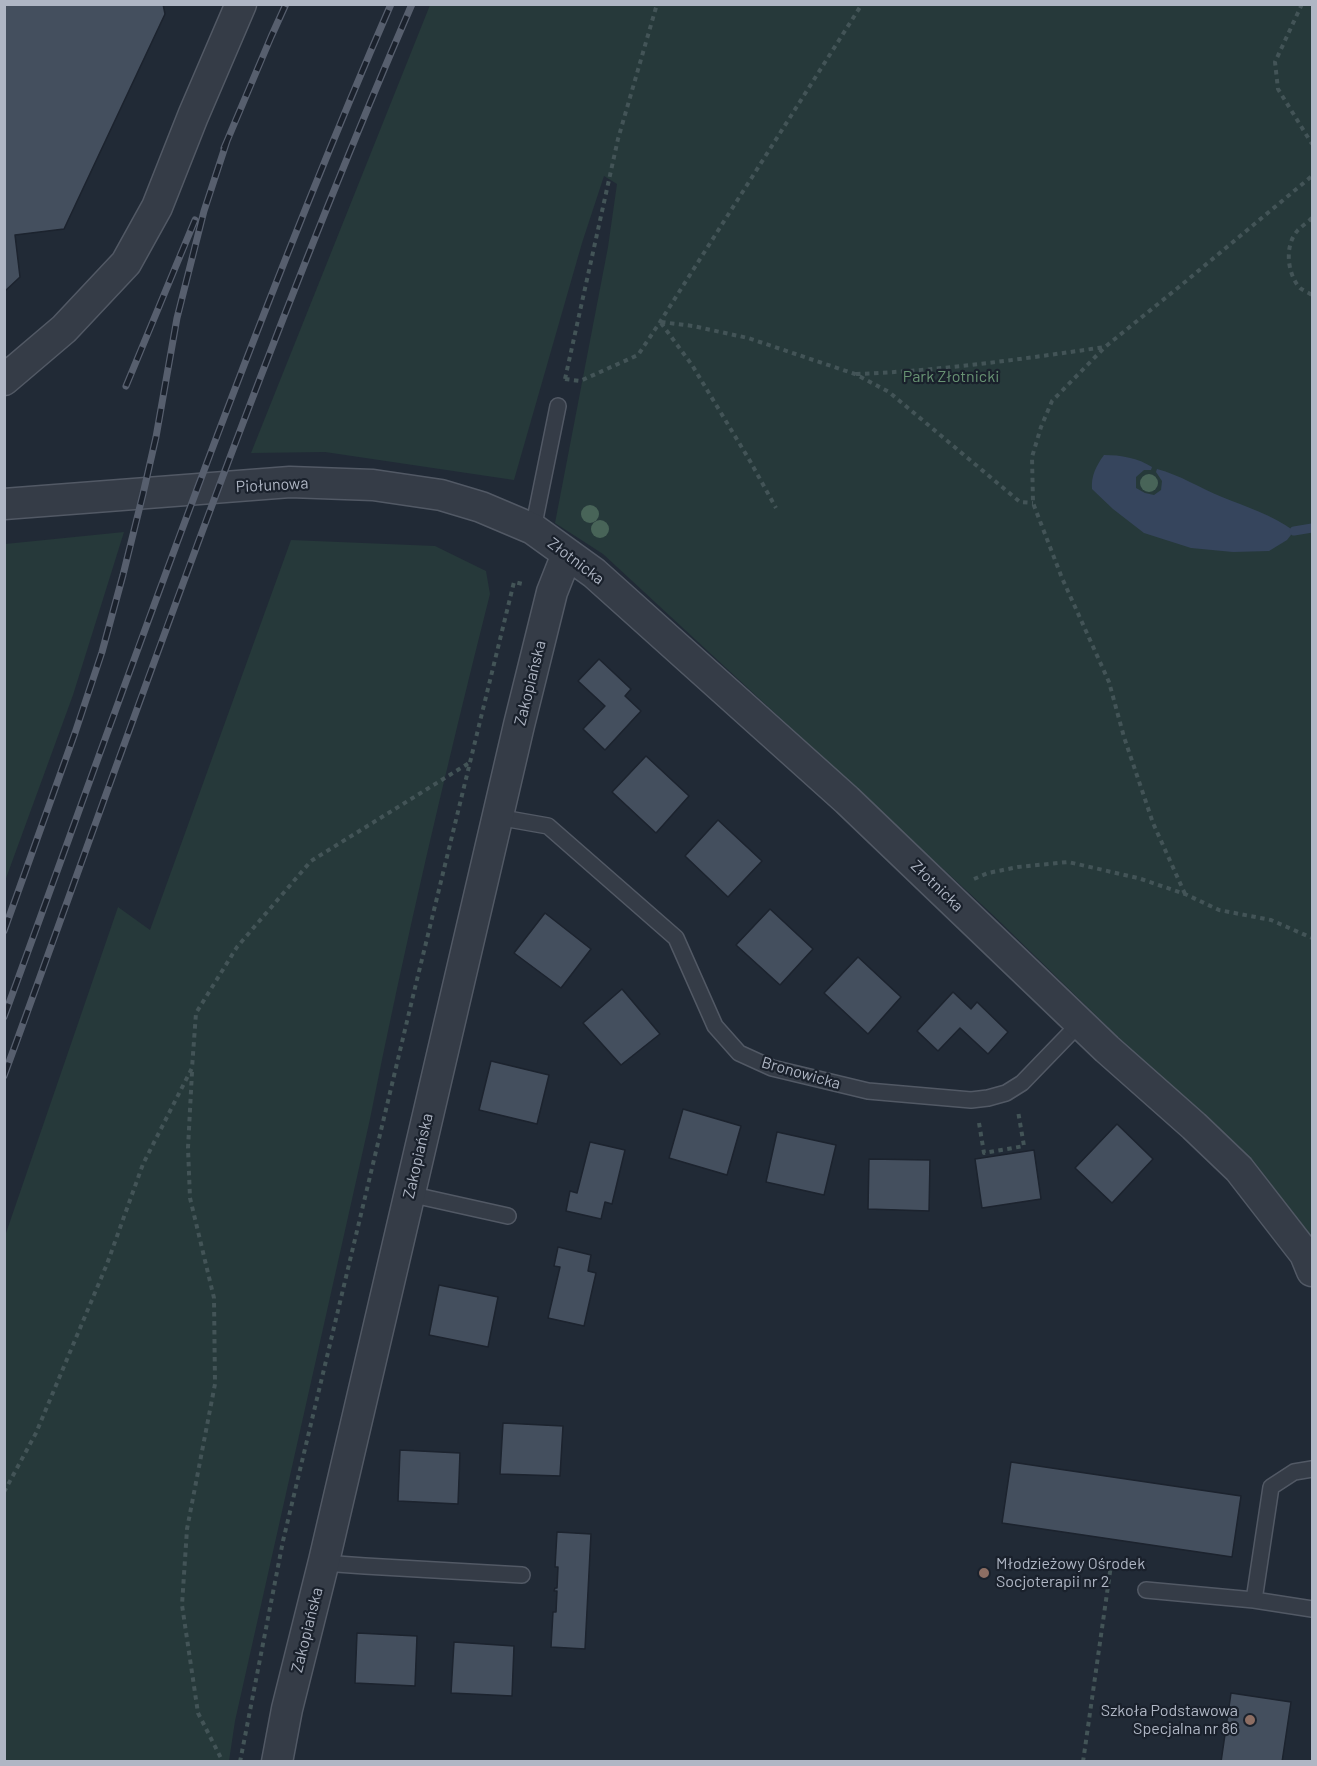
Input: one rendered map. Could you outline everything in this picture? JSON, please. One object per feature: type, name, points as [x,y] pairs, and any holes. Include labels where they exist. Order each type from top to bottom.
[{"type":"street","points":[[4,380],[64,329],[126,263],[157,207],[241,4]]},
{"type":"street","name":"Piołunowa","points":[[4,504],[291,482],[373,485],[441,495],[481,507],[533,529]]},
{"type":"street","name":"Złotnicka","points":[[533,529],[594,573],[761,722],[847,800],[1107,1049],[1194,1126],[1239,1169],[1298,1244],[1312,1271]]},
{"type":"street","name":"Zakopiańska","points":[[277,1761],[287,1709],[324,1561],[497,817],[552,592],[567,554]]},
{"type":"lane","points":[[533,529],[558,406]]},
{"type":"lane","name":"Bronowicka","points":[[497,817],[548,826],[676,938],[715,1026],[739,1053],[772,1068],[868,1091],[971,1100],[988,1098],[1006,1093],[1022,1083],[1080,1023]]},
{"type":"lane","points":[[409,1194],[507,1216]]},
{"type":"lane","points":[[1254,1600],[1271,1487],[1294,1472],[1312,1469]]},
{"type":"lane","points":[[324,1561],[355,1565],[522,1575]]},
{"type":"lane","points":[[1146,1590],[1254,1600],[1312,1609]]},
{"type":"path","points":[[558,406],[618,139],[657,4]]},
{"type":"path","points":[[565,379],[580,381],[638,355],[862,4]]},
{"type":"path","points":[[1302,4],[1275,62],[1278,89],[1312,144]]},
{"type":"path","points":[[1185,894],[1153,823],[1124,737],[1109,682],[1062,578],[1033,503],[1032,457],[1052,401],[1105,346],[1312,176]]},
{"type":"path","points":[[1312,218],[1293,236],[1289,261],[1295,280],[1300,287],[1312,295]]},
{"type":"path","points":[[660,322],[693,326],[748,338],[855,374],[889,392],[1014,499],[1033,503]]},
{"type":"path","points":[[660,322],[692,365],[776,508]]},
{"type":"path","points":[[855,374],[983,364],[1105,346]]},
{"type":"path","points":[[240,1761],[283,1541],[470,763],[514,582],[524,584]]},
{"type":"path","points":[[223,1761],[198,1713],[182,1605],[187,1529],[215,1384],[214,1298],[190,1198],[188,1148],[196,1013],[237,947],[311,861],[470,763]]},
{"type":"path","points":[[948,897],[964,882],[988,873],[1018,867],[1068,862],[1138,878],[1185,894],[1219,910],[1271,920],[1312,938]]},
{"type":"path","points":[[4,1492],[40,1423],[106,1264],[143,1164],[192,1068]]},
{"type":"path","points":[[978,1116],[984,1153],[1024,1146],[1017,1104]]},
{"type":"path","points":[[1083,1761],[1111,1565]]},
{"type":"green space","name":"Park Złotnicki","points":[[430,5],[1312,5],[1312,1243],[1294,1214],[1273,1188],[994,916],[603,554],[555,523],[608,247],[617,184],[604,176],[582,243],[514,480],[325,452],[251,453]]},
{"type":"green space","points":[[124,532],[73,695],[5,881],[5,544]]},
{"type":"green space","points":[[291,540],[435,546],[486,571],[490,594],[412,921],[235,1721],[229,1761],[5,1761],[5,1236],[118,907],[150,930]]},
{"type":"water","points":[[1104,455],[1141,461],[1152,467],[1151,470],[1144,470],[1136,477],[1136,488],[1145,493],[1154,495],[1161,490],[1162,481],[1156,472],[1157,469],[1277,520],[1294,531],[1287,540],[1269,551],[1233,552],[1191,548],[1144,533],[1092,489],[1095,471]]},
{"type":"building","points":[[4,4],[163,4],[165,14],[64,229],[15,235],[20,277],[4,292]]},
{"type":"building","points":[[599,659],[631,689],[625,696],[641,711],[605,750],[583,729],[605,706],[578,681]]},
{"type":"building","points":[[646,756],[689,796],[656,833],[612,792]]},
{"type":"building","points":[[718,820],[762,861],[728,897],[685,856]]},
{"type":"building","points":[[770,909],[813,949],[780,985],[736,945]]},
{"type":"building","points":[[545,913],[591,949],[561,988],[514,953]]},
{"type":"building","points":[[858,957],[901,997],[868,1034],[824,993]]},
{"type":"building","points":[[622,989],[660,1034],[621,1065],[583,1023]]},
{"type":"building","points":[[953,992],[971,1009],[977,1002],[1008,1032],[988,1054],[960,1028],[938,1051],[917,1031]]},
{"type":"building","points":[[491,1061],[549,1075],[537,1124],[479,1110]]},
{"type":"building","points":[[683,1109],[741,1126],[727,1175],[669,1158]]},
{"type":"building","points":[[1117,1124],[1153,1159],[1112,1203],[1075,1168]]},
{"type":"building","points":[[777,1132],[836,1145],[824,1195],[766,1182]]},
{"type":"building","points":[[590,1142],[625,1150],[612,1204],[605,1202],[601,1219],[566,1211],[570,1191],[577,1193]]},
{"type":"building","points":[[1034,1150],[1041,1199],[982,1208],[975,1159]]},
{"type":"building","points":[[869,1159],[930,1160],[929,1211],[868,1209]]},
{"type":"building","points":[[558,1247],[591,1255],[588,1271],[596,1273],[584,1326],[548,1318],[560,1267],[554,1266]]},
{"type":"building","points":[[439,1285],[498,1297],[488,1347],[429,1335]]},
{"type":"building","points":[[503,1423],[563,1426],[560,1476],[500,1474]]},
{"type":"building","points":[[400,1450],[460,1453],[458,1504],[398,1501]]},
{"type":"building","points":[[1011,1462],[1241,1496],[1232,1557],[1002,1523]]},
{"type":"building","points":[[557,1532],[591,1534],[585,1649],[551,1647],[553,1612],[556,1612],[557,1591],[554,1591],[557,1588],[558,1567],[555,1567]]},
{"type":"building","points":[[357,1633],[417,1636],[415,1686],[355,1683]]},
{"type":"building","points":[[454,1642],[514,1646],[512,1696],[451,1693]]},
{"type":"building","points":[[1231,1693],[1291,1702],[1282,1762],[1221,1762]]},
{"type":"waterway","points":[[1294,531],[1312,528]]},
{"type":"railway","points":[[224,148],[286,4]]},
{"type":"railway","points":[[4,1017],[238,381],[338,129],[391,4]]},
{"type":"railway","points":[[4,1076],[200,537],[303,269],[412,4]]},
{"type":"railway","points":[[4,931],[102,652],[156,437],[177,318],[204,211],[227,141]]},
{"type":"railway","points":[[126,386],[195,220]]},
{"type":"place","name":"Młodzieżowy Ośrodek Socjoterapii nr 2","points":[[984,1573]]},
{"type":"place","name":"Szkoła Podstawowa Specjalna nr 86","points":[[1250,1720]]}]
